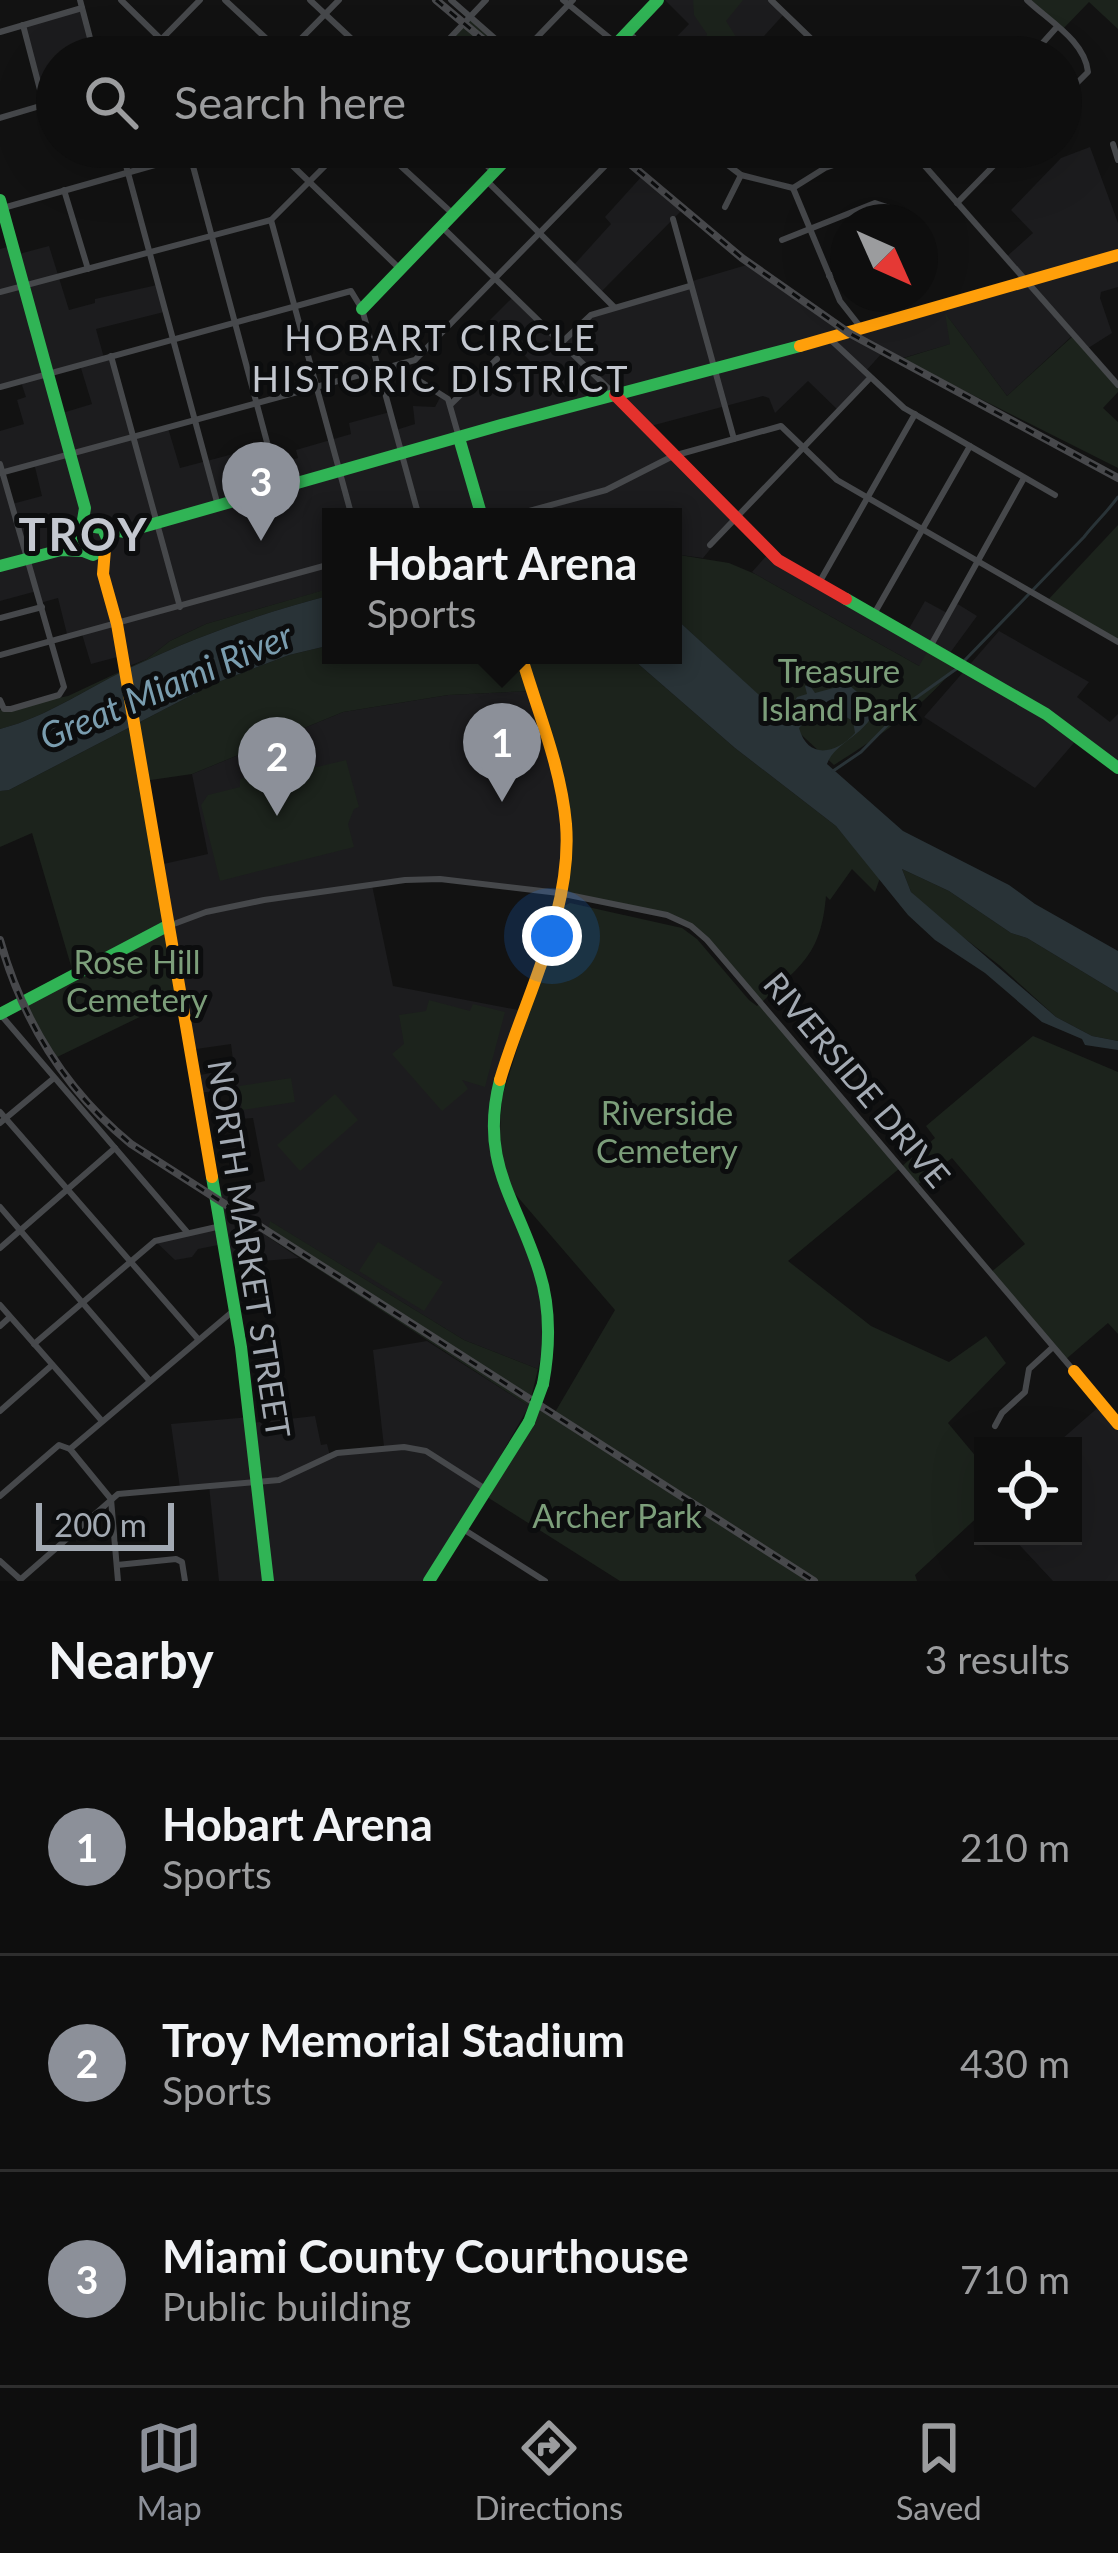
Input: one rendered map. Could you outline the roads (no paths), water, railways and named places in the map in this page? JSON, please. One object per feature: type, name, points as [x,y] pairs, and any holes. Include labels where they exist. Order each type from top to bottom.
[{"type":"main road","points":[[624,36],[658,0]]},
{"type":"main road","points":[[360,304],[498,168]]},
{"type":"main road","points":[[1,204],[68,453],[104,525],[96,552]]},
{"type":"main road","points":[[61,550],[89,526],[158,522],[1117,257]]},
{"type":"main road","points":[[615,395],[769,553],[1001,688],[1087,742],[1118,768]]},
{"type":"main road","points":[[459,438],[479,508]]},
{"type":"main road","points":[[81,534],[96,552]]},
{"type":"main road","points":[[0,566],[61,550],[96,552]]},
{"type":"main road","name":"NORTH MARKET STREET","points":[[96,552],[117,624],[221,1226],[268,1581]]},
{"type":"main road","points":[[429,1581],[529,1422],[543,1384],[549,1341],[546,1297],[500,1178],[492,1125],[498,1086],[559,893],[566,848],[565,814],[524,664]]},
{"type":"main road","points":[[0,1014],[170,925]]},
{"type":"main road","points":[[1074,1371],[1118,1424]]},
{"type":"street","points":[[121,0],[157,36]]},
{"type":"street","points":[[165,36],[200,0]]},
{"type":"street","points":[[225,0],[262,36]]},
{"type":"street","points":[[310,0],[349,36]]},
{"type":"street","points":[[305,36],[339,0]]},
{"type":"street","points":[[452,0],[493,36]]},
{"type":"street","points":[[452,36],[486,0]]},
{"type":"street","points":[[771,0],[808,36]]},
{"type":"street","points":[[1027,0],[1066,36]]},
{"type":"street","points":[[536,36],[568,2],[608,36]]},
{"type":"street","points":[[0,32],[81,4],[89,36]]},
{"type":"street","points":[[22,25],[36,76]]},
{"type":"street","points":[[1050,36],[1057,28]]},
{"type":"street","points":[[628,32],[632,36]]},
{"type":"street","points":[[1082,50],[1088,73],[1082,79]]},
{"type":"street","points":[[0,118],[36,107]]},
{"type":"street","points":[[1113,145],[1118,160]]},
{"type":"street","points":[[128,168],[218,506]]},
{"type":"street","points":[[1,204],[143,168]]},
{"type":"street","points":[[193,168],[279,487]]},
{"type":"street","points":[[296,168],[400,269]]},
{"type":"street","points":[[0,292],[271,220],[323,168]]},
{"type":"street","points":[[403,168],[453,214]]},
{"type":"street","points":[[484,168],[614,307]]},
{"type":"street","points":[[2,705],[64,692],[1,470],[398,367],[422,355],[603,168]]},
{"type":"street","points":[[731,168],[740,175],[793,188],[829,168]]},
{"type":"street","points":[[926,168],[1118,385]]},
{"type":"street","points":[[956,203],[991,168]]},
{"type":"street","points":[[725,207],[740,175]]},
{"type":"street","points":[[793,188],[840,301],[862,329]]},
{"type":"street","points":[[64,190],[88,269]]},
{"type":"street","points":[[673,219],[734,439]]},
{"type":"street","points":[[271,220],[350,508]]},
{"type":"street","points":[[782,240],[830,220]]},
{"type":"street","points":[[441,226],[615,395]]},
{"type":"street","points":[[560,344],[591,315],[690,286]]},
{"type":"street","points":[[0,387],[351,291],[360,304],[417,508]]},
{"type":"street","points":[[830,338],[915,414],[1055,495]]},
{"type":"street","points":[[111,356],[180,608]]},
{"type":"street","points":[[451,404],[497,359]]},
{"type":"street","points":[[398,367],[451,404],[459,438]]},
{"type":"street","points":[[710,545],[870,378]]},
{"type":"street","points":[[819,583],[915,414]]},
{"type":"street","points":[[541,508],[606,490],[673,456],[781,426],[837,480],[1118,642]]},
{"type":"street","points":[[874,614],[970,446]]},
{"type":"street","points":[[930,647],[1024,478]]},
{"type":"street","points":[[0,656],[322,567]]},
{"type":"street","points":[[0,619],[42,607]]},
{"type":"street","name":"RIVERSIDE DRIVE","points":[[170,925],[264,900],[405,880],[448,880],[559,893],[674,917],[702,934],[1074,1371]]},
{"type":"street","points":[[0,1014],[188,1232]]},
{"type":"street","points":[[55,1078],[2,1118],[198,1340]]},
{"type":"street","points":[[0,1248],[116,1148]]},
{"type":"street","points":[[0,1208],[149,1380]]},
{"type":"street","points":[[34,1344],[155,1240],[221,1226]]},
{"type":"street","points":[[0,1305],[102,1420]]},
{"type":"street","points":[[70,1449],[235,1310]]},
{"type":"street","points":[[0,1326],[10,1317]]},
{"type":"street","points":[[995,1426],[1024,1392],[1029,1369],[1053,1346]]},
{"type":"street","points":[[0,1411],[51,1366]]},
{"type":"street","points":[[0,1496],[59,1445],[70,1449],[111,1499],[118,1581]]},
{"type":"street","points":[[0,1561],[22,1580],[118,1494],[284,1478],[337,1453],[404,1447],[426,1451],[487,1490]]},
{"type":"street","points":[[463,1528],[545,1581]]},
{"type":"street","points":[[117,1565],[182,1562],[185,1581]]},
{"type":"water","name":"Great Miami River","points":[[322,598],[322,647],[213,684],[0,791],[0,729],[183,644]]},
{"type":"water","points":[[682,624],[784,718],[797,697],[807,694],[809,684],[815,693],[848,684],[866,700],[878,702],[868,723],[827,764],[903,831],[1009,885],[1118,951],[1118,993],[1011,933],[949,891],[902,869],[911,892],[1056,1017],[1092,1036],[1118,1041],[1118,1050],[1085,1045],[1082,1039],[1042,1022],[985,973],[935,940],[908,915],[836,826],[735,748],[638,664],[682,664]],"holes":[[[829,707],[853,721],[855,733],[840,746],[823,750],[809,745],[799,728],[811,715]]]},
{"type":"waterway","points":[[965,660],[1118,497]]},
{"type":"waterway","points":[[833,771],[861,752],[910,702],[959,667]]},
{"type":"railway","points":[[436,0],[479,36]]},
{"type":"railway","points":[[635,168],[742,258],[849,333],[1118,478]]},
{"type":"railway","points":[[0,940],[21,999],[49,1052],[86,1101],[131,1144],[814,1581]]},
{"type":"place","name":"Miami County Courthouse","points":[[261,541]]},
{"type":"place","name":"Hobart Arena","points":[[502,802]]},
{"type":"place","name":"Troy Memorial Stadium","points":[[277,816]]},
{"type":"district","name":"HOBART CIRCLE HISTORIC DISTRICT","points":[[441,358]]},
{"type":"district","name":"TROY","points":[[84,535]]},
{"type":"park label","name":"Treasure Island Park","points":[[839,690]]},
{"type":"park label","name":"Rose Hill Cemetery","points":[[137,981]]},
{"type":"park label","name":"Riverside Cemetery","points":[[667,1132]]},
{"type":"park label","name":"Archer Park","points":[[617,1516]]}]
